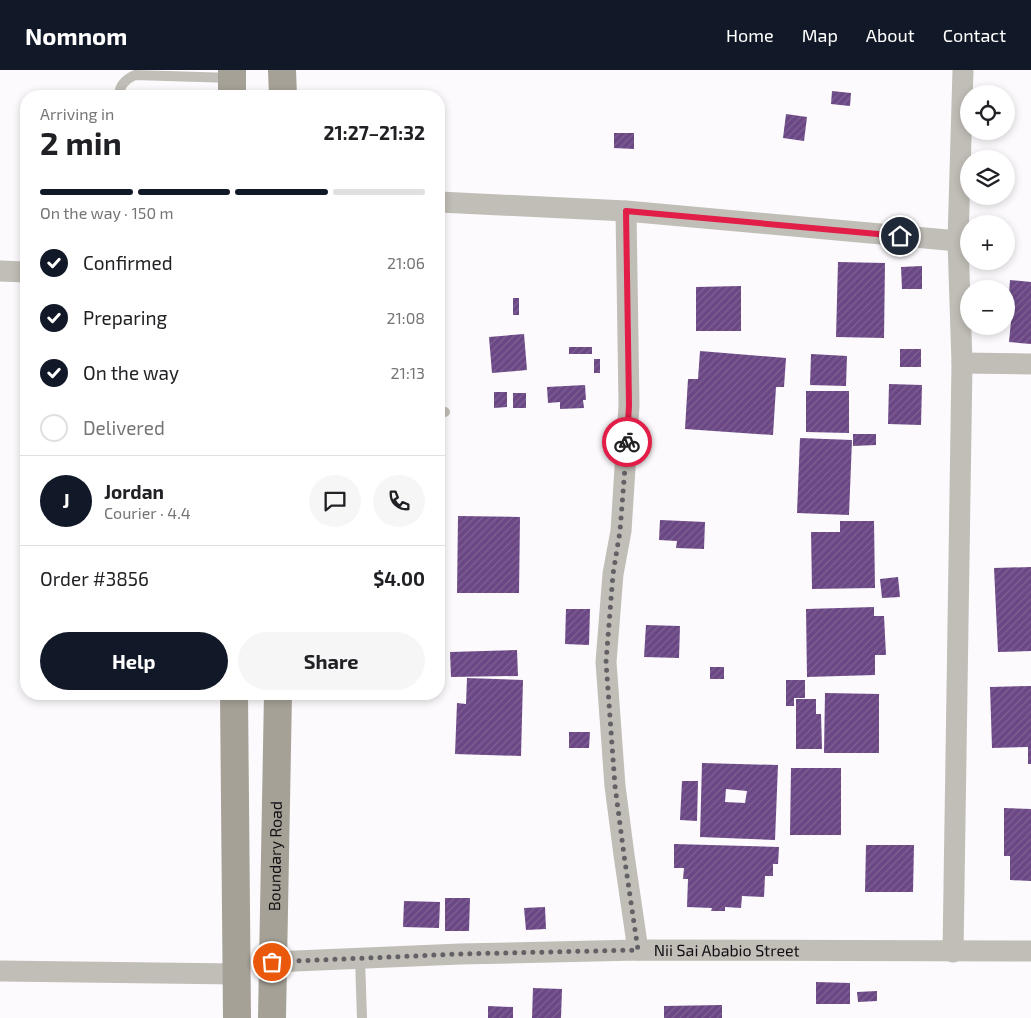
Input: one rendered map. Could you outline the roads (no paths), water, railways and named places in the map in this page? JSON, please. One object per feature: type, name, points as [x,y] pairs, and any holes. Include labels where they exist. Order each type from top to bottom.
[{"type":"main road","points":[[282,70],[283,90]]},
{"type":"main road","points":[[234,700],[237,1018]]},
{"type":"main road","name":"Boundary Road","points":[[272,1018],[278,700]]},
{"type":"street","points":[[953,952],[962,363],[958,241],[963,70]]},
{"type":"street","points":[[445,202],[626,211],[958,241]]},
{"type":"street","points":[[626,211],[629,405],[620,531],[613,574],[606,662],[615,786],[638,950]]},
{"type":"street","points":[[0,271],[20,272]]},
{"type":"street","points":[[962,363],[1031,364]]},
{"type":"street","name":"Nii Sai Ababio Street","points":[[272,962],[460,954],[638,950],[1031,951]]},
{"type":"street","points":[[0,971],[237,974]]},
{"type":"lane","points":[[119,90],[126,79],[135,75],[232,81]]},
{"type":"lane","points":[[360,959],[362,1018]]}]
